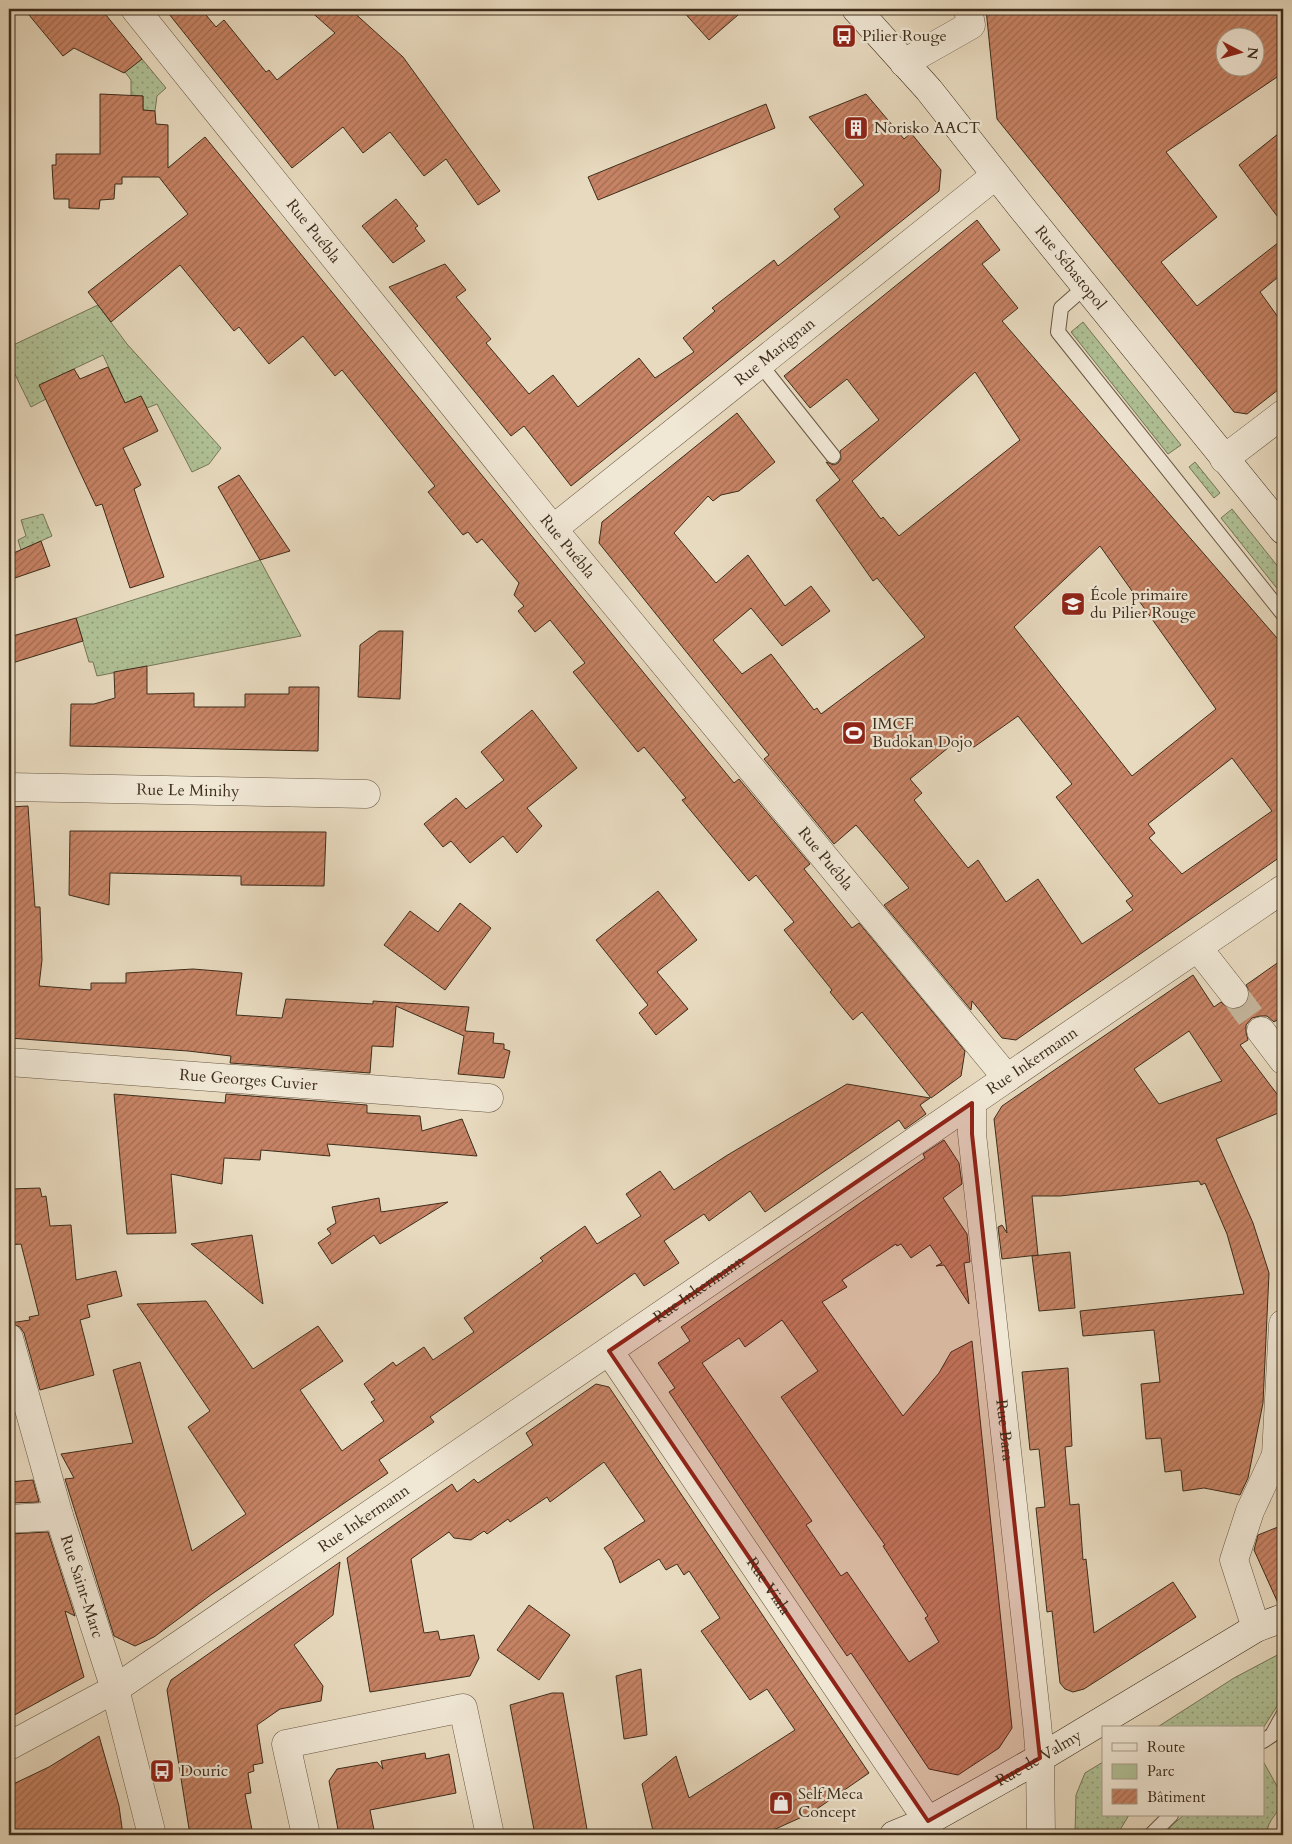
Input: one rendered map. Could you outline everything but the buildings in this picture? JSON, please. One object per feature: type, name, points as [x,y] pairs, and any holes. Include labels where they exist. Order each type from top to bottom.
[{"type":"street","name":"Rue Puébla","points":[[135,9],[553,529],[1007,1078]]},
{"type":"street","name":"Rue Sébastopol","points":[[856,9],[929,90],[1283,530]]},
{"type":"street","points":[[904,63],[971,24],[968,9]]},
{"type":"street","name":"Rue Marignan","points":[[553,529],[996,175]]},
{"type":"street","points":[[1224,459],[1283,414]]},
{"type":"street","name":"Rue Le Minihy","points":[[9,788],[366,794]]},
{"type":"street","name":"Rue Inkermann","points":[[9,1746],[115,1689],[1198,948],[1280,900]]},
{"type":"street","points":[[1198,948],[1234,994]]},
{"type":"street","points":[[1260,1031],[1283,1060]]},
{"type":"street","name":"Rue Georges Cuvier","points":[[9,1062],[489,1098]]},
{"type":"street","name":"Rue Bara","points":[[972,1103],[974,1144],[1040,1758],[1041,1835]]},
{"type":"street","points":[[1256,1628],[1234,1560],[1250,1511],[1279,1454],[1283,1324]]},
{"type":"street","name":"Rue Saint-Marc","points":[[9,1338],[59,1516],[115,1689],[152,1835]]},
{"type":"street","name":"Rue Viala","points":[[609,1351],[928,1821]]},
{"type":"street","points":[[9,1519],[59,1516]]},
{"type":"street","name":"Rue de Valmy","points":[[894,1835],[928,1821],[1040,1758],[1256,1628],[1283,1618]]},
{"type":"street","points":[[306,1835],[286,1744],[463,1708],[490,1835]]},
{"type":"lane","points":[[1086,286],[1061,308],[1058,332],[1283,614]]},
{"type":"lane","points":[[760,364],[833,456]]},
{"type":"lane","points":[[1264,1740],[1272,1735],[1283,1715]]},
{"type":"lane","points":[[1151,1835],[1170,1816]]},
{"type":"highlighted area","points":[[972,1103],[972,1134],[1040,1758],[928,1821],[609,1351]]},
{"type":"green space","points":[[142,59],[166,88],[157,96],[155,111],[143,110],[143,96],[131,95],[131,80],[125,72]]},
{"type":"green space","points":[[98,305],[127,344],[221,448],[209,464],[192,472],[157,404],[147,408],[141,396],[125,403],[103,355],[40,385],[46,399],[31,407],[9,362],[9,347]]},
{"type":"green space","points":[[1083,322],[1181,445],[1168,454],[1071,332]]},
{"type":"green space","points":[[1195,462],[1220,493],[1214,498],[1189,467]]},
{"type":"green space","points":[[1232,509],[1283,573],[1283,596],[1221,518]]},
{"type":"green space","points":[[43,514],[52,536],[21,550],[18,540],[26,536],[21,520]]},
{"type":"green space","points":[[260,560],[301,636],[97,676],[93,662],[89,662],[76,618]]},
{"type":"green space","points":[[1283,1652],[1283,1697],[1264,1726],[1159,1726],[1234,1678]]},
{"type":"green space","points":[[1102,1763],[1102,1816],[1128,1816],[1117,1835],[1075,1835],[1076,1795],[1085,1773]]},
{"type":"green space","points":[[1264,1763],[1283,1797],[1280,1807],[1269,1824],[1267,1835],[1165,1835],[1171,1826],[1183,1816],[1264,1816]]},
{"type":"tunnel","points":[[1234,994],[1261,1031]]},
{"type":"place","name":"Pilier Rouge","points":[[844,36]]},
{"type":"place","name":"Norisko AACT","points":[[856,128]]},
{"type":"place","name":"École primaire du Pilier Rouge","points":[[1073,604]]},
{"type":"place","name":"IMCF Budokan Dojo","points":[[854,733]]},
{"type":"place","name":"Douric","points":[[162,1771]]},
{"type":"place","name":"Self Meca Concept","points":[[781,1803]]}]
